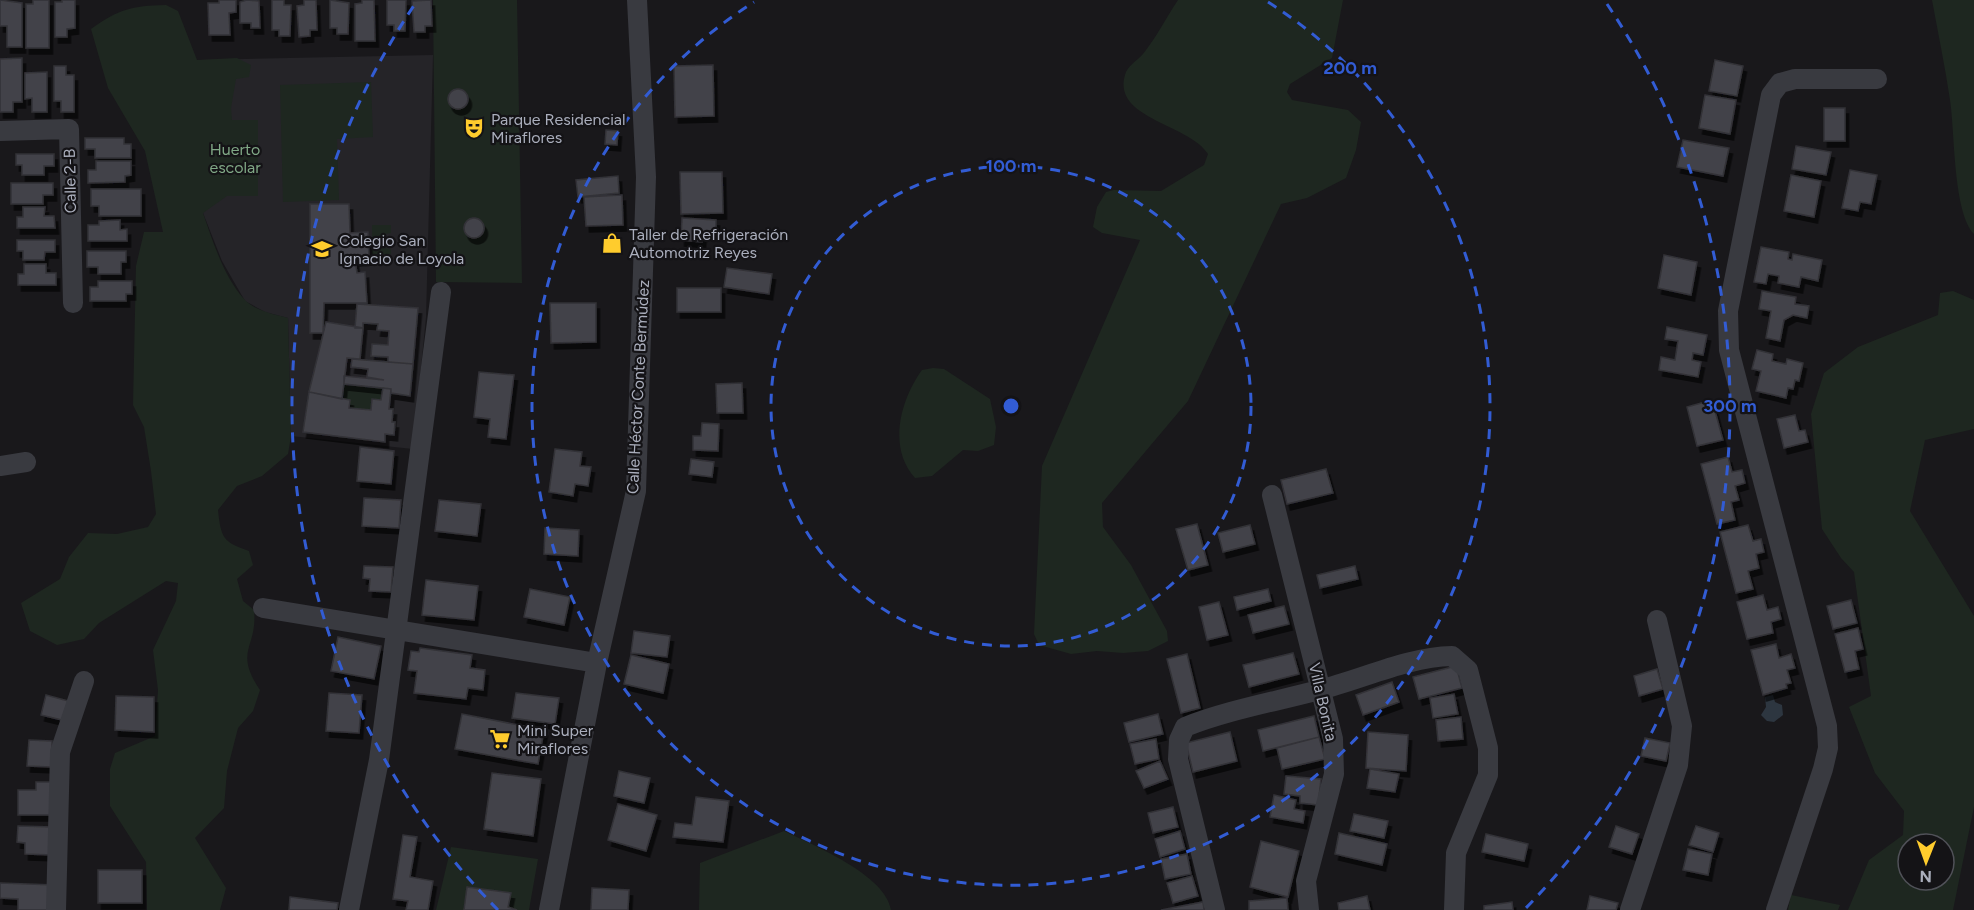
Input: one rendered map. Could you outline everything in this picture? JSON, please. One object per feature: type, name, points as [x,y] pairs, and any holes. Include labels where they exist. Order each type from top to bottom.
[{"type":"street","name":"Calle Héctor Conte Bermúdez","points":[[549,910],[597,663],[636,491],[646,177],[637,0]]},
{"type":"street","points":[[1776,910],[1823,769],[1828,748],[1827,726],[1730,350],[1728,311],[1771,95],[1780,83],[1795,79],[1877,79]]},
{"type":"street","name":"Calle 2-B","points":[[0,130],[69,129],[73,303]]},
{"type":"street","points":[[349,910],[379,760],[441,292]]},
{"type":"street","points":[[0,466],[26,462]]},
{"type":"street","name":"Villa Bonita","points":[[1272,495],[1333,739],[1334,774],[1306,881],[1309,910]]},
{"type":"street","points":[[263,608],[597,663]]},
{"type":"street","points":[[1630,910],[1678,765],[1681,746],[1682,726],[1657,620]]},
{"type":"street","points":[[1215,910],[1178,759],[1179,740],[1185,727],[1205,719],[1321,690],[1431,656],[1452,656],[1467,670],[1488,748],[1488,775],[1456,853],[1454,910]]},
{"type":"street","points":[[56,910],[60,752],[84,681]]},
{"type":"shaded area","name":"Colegio San Ignacio de Loyola","points":[[433,55],[426,317],[413,449],[291,436],[288,318],[265,312],[245,301],[222,261],[203,213],[197,60]]},
{"type":"shaded area","points":[[1773,695],[1775,702],[1782,705],[1783,715],[1774,722],[1767,721],[1761,715],[1766,707],[1765,697]]},
{"type":"green space","points":[[433,0],[517,0],[522,283],[436,282]]},
{"type":"green space","points":[[1178,0],[1343,0],[1332,58],[1290,84],[1287,92],[1292,100],[1348,110],[1361,122],[1356,150],[1346,178],[1307,198],[1281,204],[1188,401],[1102,503],[1103,527],[1131,565],[1167,631],[1168,641],[1148,651],[1123,653],[1097,651],[1071,654],[1039,645],[1034,634],[1042,466],[1140,240],[1102,233],[1093,227],[1097,207],[1106,192],[1114,190],[1161,191],[1204,165],[1208,154],[1186,135],[1141,111],[1130,102],[1124,90],[1125,75],[1128,69],[1148,48]]},
{"type":"green space","points":[[1932,0],[1974,0],[1974,234],[1967,223],[1958,190],[1950,100]]},
{"type":"green space","name":"Huerto escolar","points":[[166,5],[178,11],[197,60],[237,58],[251,65],[249,77],[236,79],[231,108],[232,120],[258,120],[258,196],[227,196],[203,213],[225,270],[244,299],[259,309],[288,318],[291,436],[288,454],[262,476],[237,486],[218,510],[220,527],[225,538],[234,545],[249,551],[253,565],[237,579],[243,601],[254,610],[253,633],[247,657],[252,677],[260,690],[253,711],[238,728],[227,771],[224,808],[195,838],[226,888],[220,910],[147,910],[146,862],[110,806],[110,769],[115,753],[155,736],[158,690],[153,650],[176,601],[178,583],[166,581],[99,623],[84,639],[57,645],[30,631],[21,603],[60,579],[69,557],[88,533],[117,534],[148,527],[156,514],[144,427],[133,405],[136,266],[144,232],[163,232],[145,151],[108,88],[91,29],[126,10],[143,6]]},
{"type":"green space","points":[[371,82],[373,137],[337,139],[339,200],[283,202],[280,85]]},
{"type":"green space","points":[[372,225],[391,225],[391,233],[385,234],[385,248],[391,249],[391,254],[372,254]]},
{"type":"green space","points":[[1953,291],[1974,300],[1974,429],[1925,440],[1910,511],[1974,616],[1974,807],[1953,910],[1848,910],[1869,860],[1896,840],[1896,892],[1956,892],[1956,832],[1903,832],[1904,811],[1875,773],[1849,707],[1871,696],[1854,572],[1841,558],[1822,529],[1811,414],[1824,373],[1858,347],[1938,315],[1940,293]]},
{"type":"green space","points":[[317,360],[346,364],[344,384],[383,388],[381,400],[372,399],[371,410],[349,408],[350,400],[342,399],[342,396],[309,392]]},
{"type":"green space","points":[[944,369],[990,399],[996,427],[994,445],[978,451],[963,450],[932,476],[915,478],[906,466],[901,452],[900,423],[908,395],[922,370]]},
{"type":"green space","points":[[784,831],[863,873],[886,897],[891,910],[699,910],[700,863]]},
{"type":"green space","points":[[451,847],[538,859],[529,910],[436,910]]},
{"type":"green space","points":[[1791,895],[1840,905],[1838,910],[1788,910]]},
{"type":"building","points":[[0,0],[22,3],[22,47],[7,47],[7,26],[0,26]]},
{"type":"building","points":[[33,0],[49,0],[49,48],[26,48],[26,4],[33,4]]},
{"type":"building","points":[[62,0],[75,0],[75,28],[67,29],[67,37],[55,37],[55,2],[62,2]]},
{"type":"building","points":[[219,0],[236,0],[236,12],[229,13],[230,35],[209,35],[208,3],[219,3]]},
{"type":"building","points":[[272,0],[284,0],[284,5],[291,5],[290,36],[279,36],[279,30],[272,30]]},
{"type":"building","points":[[304,0],[316,0],[317,30],[310,30],[310,36],[299,37],[297,6],[304,5]]},
{"type":"building","points":[[330,0],[349,3],[348,34],[337,34],[337,28],[330,28]]},
{"type":"building","points":[[362,0],[374,0],[375,41],[355,41],[355,4],[362,3]]},
{"type":"building","points":[[387,0],[406,0],[405,31],[394,31],[394,25],[387,25]]},
{"type":"building","points":[[431,0],[432,26],[425,26],[425,32],[414,32],[412,1]]},
{"type":"building","points":[[259,1],[260,28],[251,28],[251,23],[240,23],[240,2]]},
{"type":"building","points":[[22,58],[22,102],[13,102],[13,112],[0,112],[0,59]]},
{"type":"building","points":[[1715,60],[1743,66],[1737,96],[1709,91]]},
{"type":"building","points":[[713,65],[714,116],[675,117],[674,66]]},
{"type":"building","points":[[54,66],[66,66],[66,75],[74,75],[74,112],[61,112],[61,101],[54,101]]},
{"type":"building","points":[[47,72],[47,112],[32,112],[32,98],[25,99],[25,73]]},
{"type":"building","points":[[454,89],[462,89],[468,95],[468,103],[462,109],[454,109],[448,103],[448,95]]},
{"type":"building","points":[[1705,95],[1736,100],[1730,134],[1699,128]]},
{"type":"building","points":[[1824,108],[1845,108],[1845,141],[1824,141]]},
{"type":"building","points":[[606,130],[618,131],[617,145],[605,144]]},
{"type":"building","points":[[85,138],[124,138],[124,144],[131,144],[131,158],[95,158],[95,149],[85,149]]},
{"type":"building","points":[[1683,140],[1729,148],[1723,176],[1677,167]]},
{"type":"building","points":[[1796,146],[1831,152],[1826,175],[1792,169]]},
{"type":"building","points":[[16,154],[54,154],[54,166],[44,166],[44,175],[22,175],[22,165],[16,165]]},
{"type":"building","points":[[96,161],[131,161],[131,175],[125,176],[125,182],[88,183],[88,170],[96,170]]},
{"type":"building","points":[[1850,170],[1877,175],[1871,204],[1860,202],[1858,211],[1842,208]]},
{"type":"building","points":[[680,172],[722,172],[723,213],[681,214]]},
{"type":"building","points":[[1791,175],[1821,181],[1814,217],[1784,211]]},
{"type":"building","points":[[618,176],[619,193],[578,197],[576,180]]},
{"type":"building","points":[[11,183],[53,183],[53,195],[43,195],[43,204],[11,204]]},
{"type":"building","points":[[91,189],[141,189],[141,216],[99,216],[99,206],[91,206]]},
{"type":"building","points":[[622,195],[623,225],[586,226],[584,197]]},
{"type":"building","points":[[310,204],[349,204],[350,233],[368,232],[369,259],[355,260],[357,273],[365,272],[367,303],[324,303],[323,333],[310,333]]},
{"type":"building","points":[[23,207],[45,207],[44,216],[54,216],[55,228],[17,228],[17,217],[23,217]]},
{"type":"building","points":[[474,218],[481,221],[484,228],[481,235],[474,238],[467,235],[464,228],[467,221]]},
{"type":"building","points":[[682,218],[716,220],[716,234],[703,233],[702,242],[681,240]]},
{"type":"building","points":[[120,220],[120,230],[127,229],[127,241],[88,241],[88,225],[99,225],[99,221]]},
{"type":"building","points":[[17,240],[55,240],[55,252],[45,252],[44,260],[23,260],[23,251],[17,251]]},
{"type":"building","points":[[1761,247],[1789,252],[1788,259],[1792,260],[1793,254],[1822,260],[1818,281],[1801,277],[1799,287],[1778,283],[1779,276],[1768,274],[1766,284],[1754,282]]},
{"type":"building","points":[[87,251],[126,251],[126,262],[121,262],[121,274],[98,274],[98,267],[87,267]]},
{"type":"building","points":[[1664,255],[1697,262],[1691,295],[1658,288]]},
{"type":"building","points":[[24,264],[46,264],[46,273],[56,273],[56,285],[18,285],[18,274],[24,274]]},
{"type":"building","points":[[727,268],[772,274],[769,294],[724,287]]},
{"type":"building","points":[[98,281],[132,281],[132,294],[126,294],[126,301],[90,301],[90,287],[98,287]]},
{"type":"building","points":[[677,288],[721,288],[721,312],[677,312]]},
{"type":"building","points":[[1762,291],[1796,297],[1795,304],[1809,306],[1807,318],[1793,315],[1784,320],[1780,341],[1766,338],[1771,311],[1759,309]]},
{"type":"building","points":[[550,303],[596,303],[596,342],[551,343]]},
{"type":"building","points":[[357,304],[418,308],[413,364],[388,362],[388,357],[371,356],[372,344],[388,345],[389,331],[377,330],[378,324],[363,323],[363,328],[355,328]]},
{"type":"building","points":[[326,322],[363,328],[360,359],[347,358],[342,399],[309,392]]},
{"type":"building","points":[[1667,327],[1707,335],[1703,355],[1693,353],[1692,360],[1701,362],[1698,377],[1659,370],[1661,357],[1675,360],[1678,341],[1665,339]]},
{"type":"building","points":[[1757,350],[1773,354],[1772,361],[1786,364],[1787,359],[1803,363],[1799,381],[1795,380],[1793,389],[1788,388],[1786,398],[1756,391],[1761,371],[1752,369]]},
{"type":"building","points":[[352,359],[413,364],[410,396],[391,393],[391,389],[344,384],[344,376],[384,380],[367,377],[368,369],[351,367]]},
{"type":"building","points":[[479,372],[514,375],[506,439],[488,437],[490,419],[474,417]]},
{"type":"building","points":[[742,383],[743,413],[717,413],[716,384]]},
{"type":"building","points":[[383,388],[391,389],[389,409],[393,409],[392,422],[395,422],[394,435],[385,434],[385,442],[303,432],[309,392],[350,400],[349,408],[371,410],[372,399],[381,400]]},
{"type":"building","points":[[1712,400],[1723,440],[1697,446],[1687,407]]},
{"type":"building","points":[[1795,415],[1799,431],[1805,430],[1808,442],[1784,448],[1777,419]]},
{"type":"building","points":[[702,423],[719,424],[718,451],[693,450],[693,436],[701,436]]},
{"type":"building","points":[[360,447],[394,451],[391,484],[357,481]]},
{"type":"building","points":[[555,449],[582,452],[580,466],[591,467],[588,486],[575,484],[573,496],[549,492]]},
{"type":"building","points":[[1728,457],[1732,472],[1742,470],[1745,483],[1735,486],[1739,500],[1731,502],[1735,520],[1717,524],[1701,464]]},
{"type":"building","points":[[691,459],[714,462],[712,477],[689,474]]},
{"type":"building","points":[[1326,469],[1333,493],[1287,504],[1281,480]]},
{"type":"building","points":[[364,498],[401,500],[399,528],[362,526]]},
{"type":"building","points":[[439,500],[481,504],[477,536],[435,531]]},
{"type":"building","points":[[1197,524],[1208,565],[1188,570],[1176,529]]},
{"type":"building","points":[[1250,525],[1255,544],[1223,552],[1218,533]]},
{"type":"building","points":[[1748,525],[1753,541],[1761,539],[1764,552],[1756,554],[1759,568],[1748,571],[1753,589],[1736,593],[1720,532]]},
{"type":"building","points":[[545,528],[579,530],[578,556],[544,554]]},
{"type":"building","points":[[364,566],[393,567],[391,592],[369,591],[370,579],[363,578]]},
{"type":"building","points":[[1355,566],[1358,579],[1320,588],[1317,575]]},
{"type":"building","points":[[426,580],[478,586],[474,620],[422,615]]},
{"type":"building","points":[[530,589],[570,597],[564,625],[524,617]]},
{"type":"building","points":[[1268,589],[1271,601],[1237,610],[1234,597]]},
{"type":"building","points":[[1763,595],[1767,610],[1778,607],[1781,619],[1771,622],[1773,633],[1747,639],[1737,602]]},
{"type":"building","points":[[1851,600],[1857,623],[1833,629],[1827,606]]},
{"type":"building","points":[[1219,602],[1228,635],[1207,640],[1199,607]]},
{"type":"building","points":[[1284,606],[1289,624],[1253,633],[1248,615]]},
{"type":"building","points":[[1858,628],[1863,649],[1855,651],[1859,669],[1845,672],[1835,634]]},
{"type":"building","points":[[634,631],[670,636],[667,657],[631,653]]},
{"type":"building","points":[[338,637],[381,646],[374,679],[331,671]]},
{"type":"building","points":[[1776,644],[1779,658],[1791,654],[1795,668],[1787,670],[1791,683],[1786,684],[1787,688],[1763,695],[1751,650]]},
{"type":"building","points":[[420,648],[472,655],[470,668],[485,670],[483,690],[468,688],[466,699],[414,693],[417,671],[408,670],[411,651],[419,652]]},
{"type":"building","points":[[1293,653],[1299,674],[1249,687],[1243,665]]},
{"type":"building","points":[[1187,654],[1200,708],[1181,713],[1167,659]]},
{"type":"building","points":[[631,655],[669,664],[663,693],[624,684]]},
{"type":"building","points":[[1456,666],[1462,688],[1419,699],[1413,677]]},
{"type":"building","points":[[1657,669],[1663,689],[1639,696],[1634,676]]},
{"type":"building","points":[[1392,682],[1399,702],[1363,715],[1356,695]]},
{"type":"building","points":[[329,693],[362,695],[359,733],[326,731]]},
{"type":"building","points":[[516,693],[559,698],[555,724],[512,718]]},
{"type":"building","points":[[1454,694],[1458,714],[1433,718],[1430,698]]},
{"type":"building","points":[[46,695],[72,702],[66,721],[41,715]]},
{"type":"building","points":[[116,696],[154,697],[154,732],[115,730]]},
{"type":"building","name":"Mini Super Miraflores","points":[[462,714],[544,730],[538,764],[455,749]]},
{"type":"building","points":[[1158,714],[1163,734],[1129,742],[1124,723]]},
{"type":"building","points":[[1314,716],[1319,737],[1263,751],[1258,730]]},
{"type":"building","points":[[1461,717],[1463,739],[1438,741],[1436,720]]},
{"type":"building","points":[[1230,732],[1237,761],[1193,772],[1186,743]]},
{"type":"building","points":[[1368,732],[1408,735],[1406,771],[1366,768]]},
{"type":"building","points":[[1319,737],[1325,759],[1282,769],[1277,748]]},
{"type":"building","points":[[1645,738],[1670,743],[1666,761],[1641,756]]},
{"type":"building","points":[[1156,739],[1159,759],[1135,764],[1130,744]]},
{"type":"building","points":[[29,740],[52,741],[51,767],[27,766]]},
{"type":"building","points":[[1160,761],[1168,779],[1144,788],[1136,771]]},
{"type":"building","points":[[1370,769],[1399,774],[1395,792],[1367,788]]},
{"type":"building","points":[[619,771],[650,778],[644,803],[614,796]]},
{"type":"building","points":[[492,773],[541,779],[533,836],[484,829]]},
{"type":"building","points":[[1286,776],[1321,779],[1318,805],[1300,803],[1300,796],[1284,794]]},
{"type":"building","points":[[36,782],[52,782],[52,815],[18,815],[18,790],[36,790]]},
{"type":"building","points":[[1274,795],[1296,800],[1294,809],[1305,811],[1303,823],[1270,817]]},
{"type":"building","points":[[696,797],[729,801],[723,842],[673,837],[675,823],[692,825]]},
{"type":"building","points":[[618,804],[657,815],[646,851],[608,840]]},
{"type":"building","points":[[1173,807],[1178,827],[1153,833],[1148,813]]},
{"type":"building","points":[[1354,814],[1388,821],[1384,838],[1350,831]]},
{"type":"building","points":[[18,826],[54,827],[53,855],[25,854],[25,843],[17,842]]},
{"type":"building","points":[[1616,826],[1639,834],[1632,854],[1609,847]]},
{"type":"building","points":[[1696,826],[1719,833],[1713,852],[1689,845]]},
{"type":"building","points":[[1180,831],[1185,849],[1160,857],[1155,839]]},
{"type":"building","points":[[1339,833],[1387,844],[1382,865],[1335,854]]},
{"type":"building","points":[[1486,834],[1528,844],[1524,861],[1482,852]]},
{"type":"building","points":[[403,835],[417,837],[410,877],[433,881],[428,910],[406,910],[408,901],[393,899]]},
{"type":"building","points":[[1261,841],[1299,851],[1288,897],[1250,887]]},
{"type":"building","points":[[1688,849],[1712,854],[1708,875],[1683,870]]},
{"type":"building","points":[[1187,854],[1191,874],[1165,879],[1161,859]]},
{"type":"building","points":[[98,870],[142,870],[142,903],[98,903]]},
{"type":"building","points":[[1192,876],[1198,896],[1173,903],[1167,883]]},
{"type":"building","points":[[0,883],[55,885],[54,910],[18,910],[18,899],[0,898]]},
{"type":"building","points":[[467,887],[511,893],[508,907],[517,910],[464,910]]},
{"type":"building","points":[[592,888],[629,890],[628,910],[591,910]]},
{"type":"building","points":[[1367,896],[1370,910],[1339,910],[1338,903]]},
{"type":"building","points":[[1590,896],[1618,903],[1616,910],[1587,910]]},
{"type":"building","points":[[290,897],[338,903],[337,910],[289,910]]},
{"type":"building","points":[[1287,898],[1288,910],[1249,910],[1249,901]]},
{"type":"building","points":[[1203,902],[1204,910],[1161,910]]},
{"type":"building","points":[[1512,902],[1513,910],[1484,910],[1484,906]]},
{"type":"place","name":"Parque Residencial Miraflores","points":[[474,128]]},
{"type":"place","name":"Taller de Refrigeración Automotriz Reyes","points":[[612,243]]},
{"type":"place","name":"Colegio San Ignacio de Loyola","points":[[322,249]]},
{"type":"place","name":"Mini Super Miraflores","points":[[500,739]]}]
